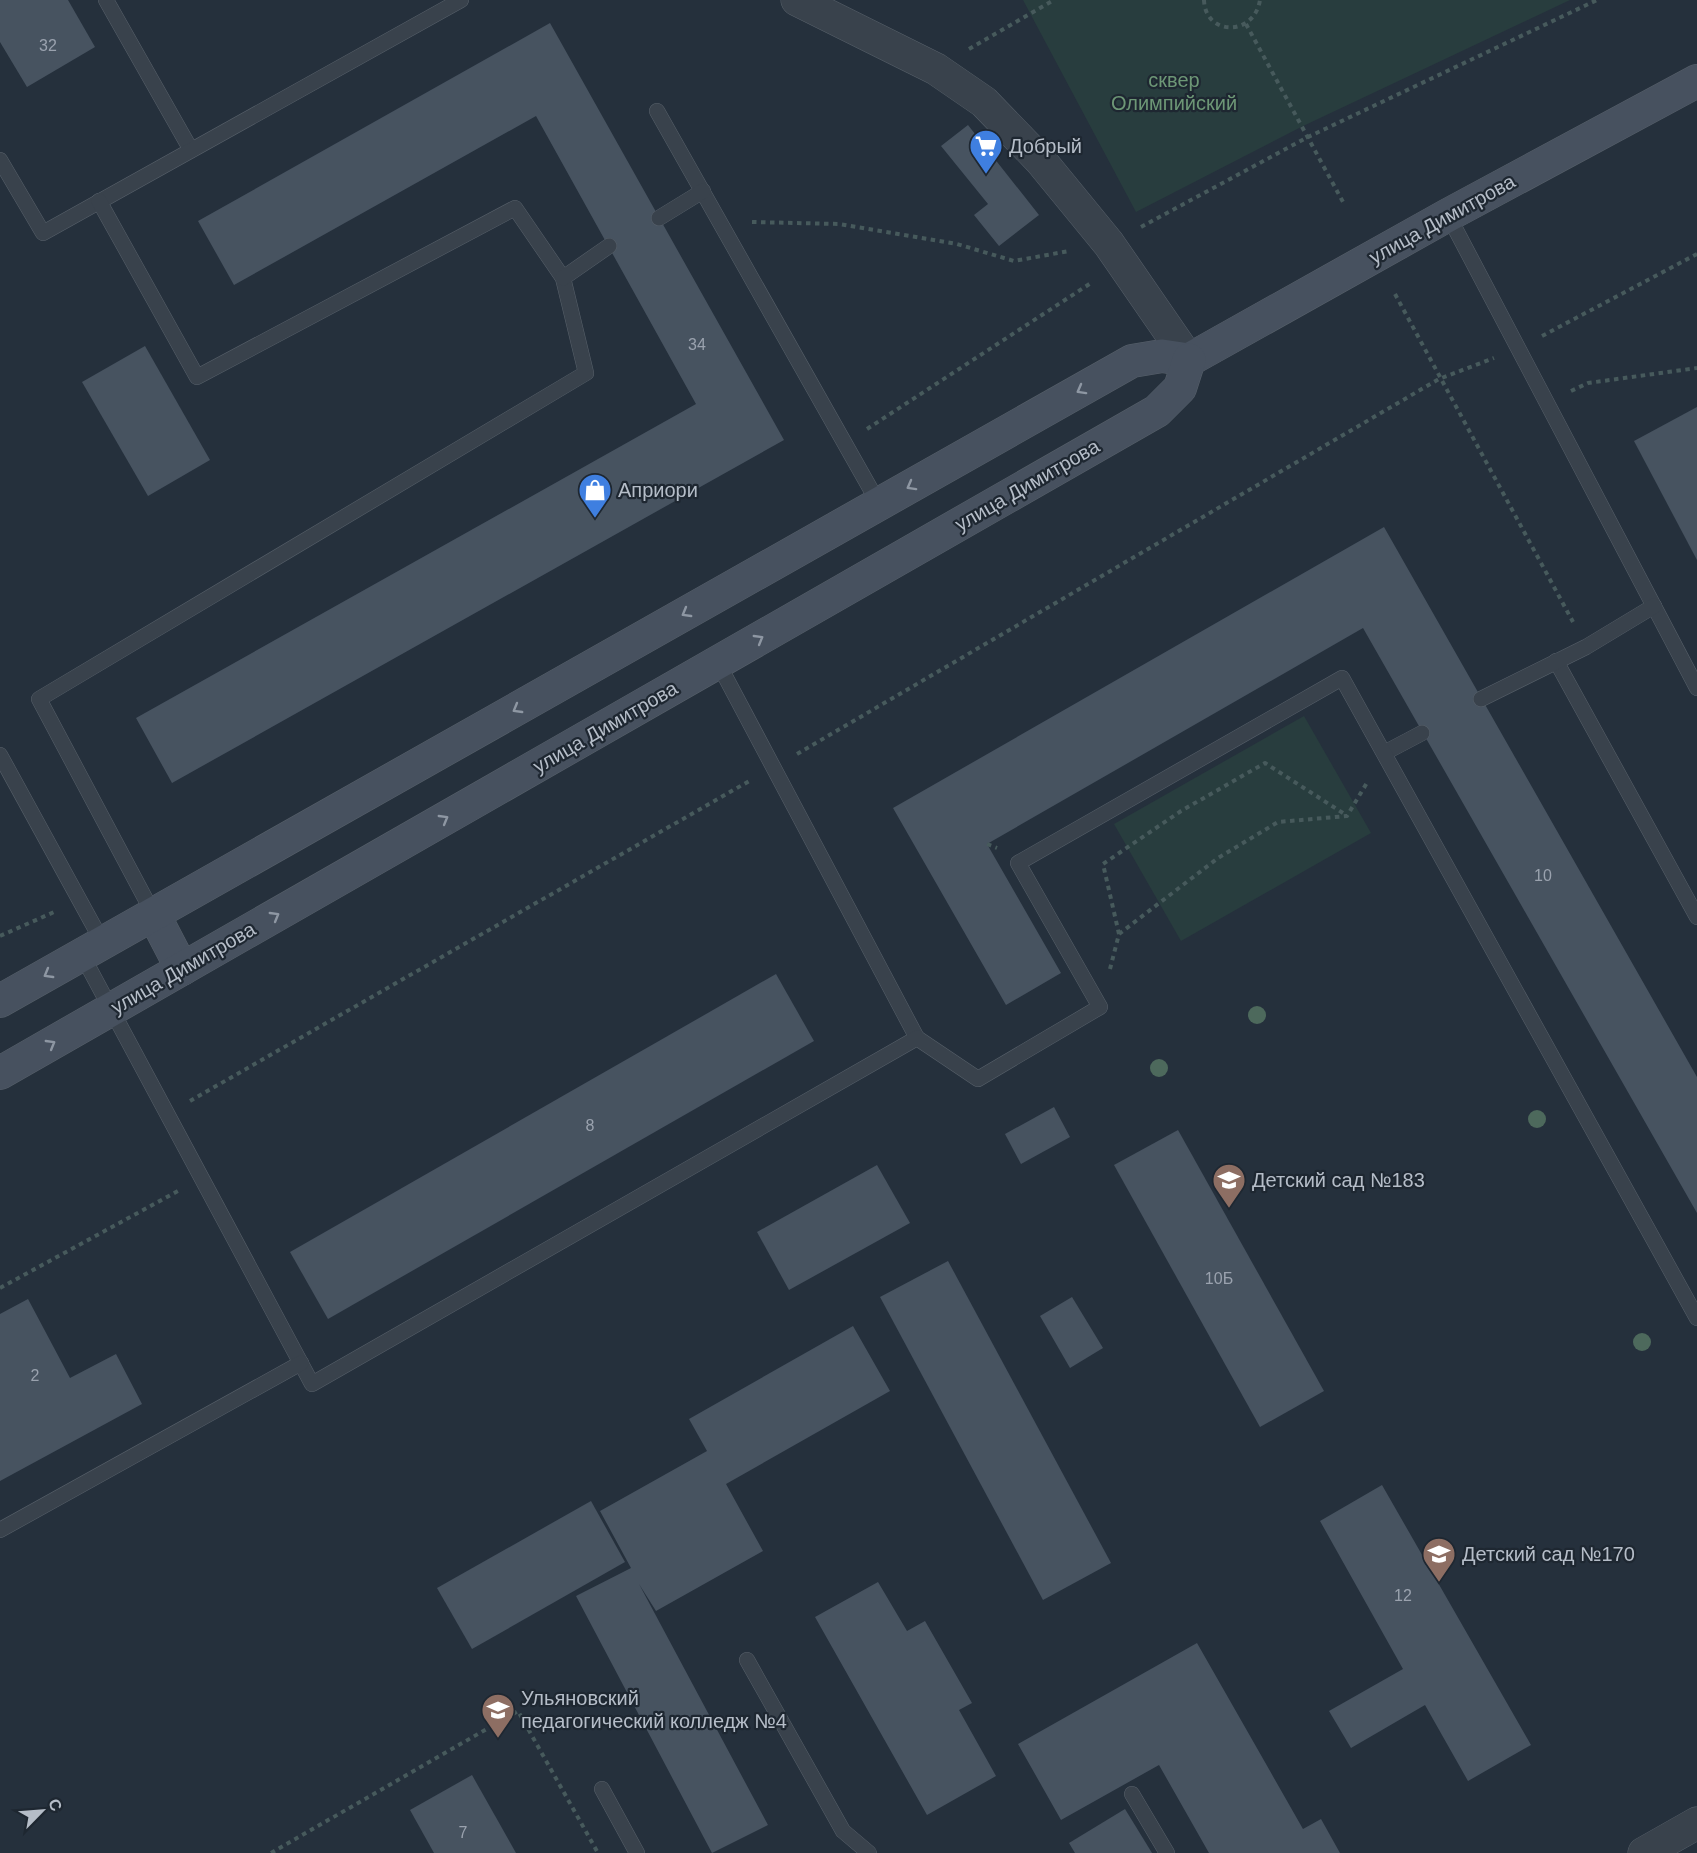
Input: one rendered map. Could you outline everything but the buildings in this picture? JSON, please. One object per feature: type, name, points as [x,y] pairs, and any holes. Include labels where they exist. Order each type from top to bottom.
[{"type":"main road","name":"улица Димитрова","points":[[0,1073],[1157,411],[1179,388],[1189,360],[1448,215],[1697,81]]},
{"type":"main road","points":[[0,1001],[1131,361],[1162,356],[1189,360]]},
{"type":"main road","points":[[154,915],[182,969]]},
{"type":"street","points":[[797,0],[836,9],[936,69],[984,102],[1041,161],[1109,244],[1189,360]]},
{"type":"street","points":[[1644,1853],[1697,1823]]},
{"type":"lane","points":[[106,0],[191,150]]},
{"type":"lane","points":[[0,160],[43,233],[461,0]]},
{"type":"lane","points":[[657,111],[879,504]]},
{"type":"lane","points":[[659,218],[703,191]]},
{"type":"lane","points":[[99,201],[197,377],[515,208],[563,278],[586,373],[39,699],[154,915]]},
{"type":"lane","points":[[1448,215],[1697,688]]},
{"type":"lane","points":[[563,278],[609,246]]},
{"type":"lane","points":[[1481,699],[1586,646],[1654,606]]},
{"type":"lane","points":[[1557,661],[1697,917]]},
{"type":"lane","points":[[718,663],[917,1038],[978,1079],[1100,1007],[1018,863],[1342,678],[1386,752],[1697,1318]]},
{"type":"lane","points":[[1386,752],[1422,733]]},
{"type":"lane","points":[[0,755],[93,949],[113,1008],[312,1384],[917,1038]]},
{"type":"lane","points":[[0,1530],[301,1363]]},
{"type":"lane","points":[[747,1660],[843,1831],[869,1853]]},
{"type":"lane","points":[[602,1789],[637,1853]]},
{"type":"lane","points":[[1132,1794],[1167,1853]]},
{"type":"path","points":[[936,69],[1054,0]]},
{"type":"path","points":[[1204,0],[1208,15],[1215,22],[1236,27],[1254,18],[1260,0]]},
{"type":"path","points":[[720,221],[839,224],[957,244],[1014,261],[1109,244],[1306,138],[1597,0]]},
{"type":"path","points":[[1246,24],[1306,138],[1343,202]]},
{"type":"path","points":[[846,443],[1094,281],[1109,244]]},
{"type":"path","points":[[168,1113],[773,768],[1439,379],[1517,349],[1697,254]]},
{"type":"path","points":[[1395,294],[1439,379],[1586,646]]},
{"type":"path","points":[[1545,401],[1588,384],[1697,368]]},
{"type":"path","points":[[1347,816],[1386,752]]},
{"type":"path","points":[[1100,1007],[1119,934],[1103,864],[1181,811],[1265,763],[1347,816]]},
{"type":"path","points":[[1119,934],[1218,858],[1278,822],[1347,816]]},
{"type":"path","points":[[0,1288],[203,1178]]},
{"type":"path","points":[[271,1853],[518,1711],[598,1853]]},
{"type":"green space","name":"сквер Олимпийский","points":[[1023,0],[1570,0],[1301,127],[1136,212]]},
{"type":"green space","points":[[1304,716],[1371,833],[1181,941],[1114,824]]},
{"type":"place","name":"Добрый","points":[[986,175]]},
{"type":"place","name":"Априори","points":[[595,519]]},
{"type":"place","name":"Детский сад №183","points":[[1229,1209]]},
{"type":"place","name":"Детский сад №170","points":[[1439,1583]]},
{"type":"place","name":"Ульяновский педагогический колледж №4","points":[[498,1739]]}]
